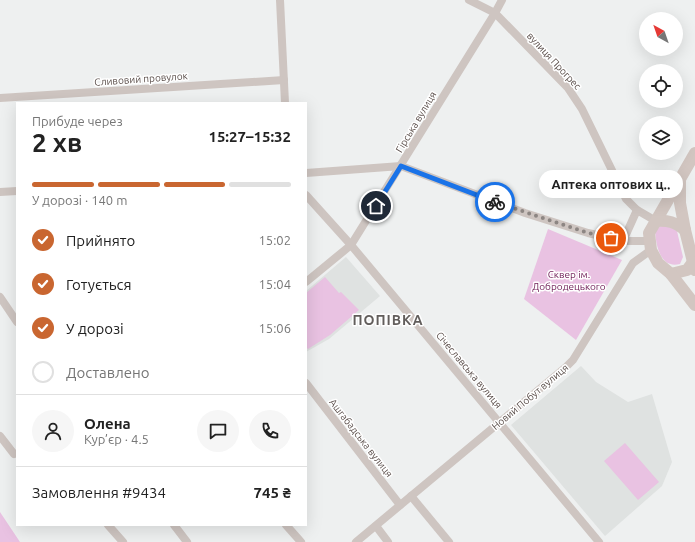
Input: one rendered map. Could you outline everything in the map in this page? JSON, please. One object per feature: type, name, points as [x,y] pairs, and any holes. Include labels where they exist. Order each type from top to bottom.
[{"type":"main road","points":[[695,154],[680,177],[652,227],[650,246],[658,263],[672,274],[695,305]]},
{"type":"main road","points":[[672,274],[687,270],[694,266],[680,203],[680,177]]},
{"type":"main road","points":[[656,221],[666,220],[676,223],[685,230]]},
{"type":"street","points":[[280,0],[285,102]]},
{"type":"street","name":"вулиця Прогрес","points":[[469,0],[495,13],[568,88],[582,109],[626,200],[637,210],[656,221]]},
{"type":"street","name":"Гірська вулиця","points":[[307,281],[351,245],[502,0]]},
{"type":"street","name":"Сливовий провулок","points":[[0,98],[284,80]]},
{"type":"street","points":[[307,173],[401,166],[525,213],[588,233],[650,246]]},
{"type":"street","points":[[0,192],[16,191]]},
{"type":"street","name":"Січеславська вулиця","points":[[307,196],[351,245],[599,542]]},
{"type":"street","points":[[623,241],[637,210]]},
{"type":"street","name":"Новий Побут вулиця","points":[[356,542],[570,364],[633,263],[650,246]]},
{"type":"street","points":[[0,297],[16,321]]},
{"type":"street","name":"Ашгабадська вулиця","points":[[307,384],[400,505]]},
{"type":"street","points":[[0,436],[14,454]]},
{"type":"street","points":[[411,496],[449,542]]},
{"type":"street","points":[[109,526],[123,542]]},
{"type":"street","points":[[175,526],[188,542]]},
{"type":"street","points":[[287,526],[301,542]]},
{"type":"street","points":[[376,526],[388,542]]},
{"type":"shaded area","points":[[346,257],[380,296],[329,339],[307,351],[307,290]]},
{"type":"shaded area","points":[[581,366],[596,382],[628,402],[652,394],[672,462],[662,486],[605,536],[511,425]]},
{"type":"green space","points":[[667,224],[677,231],[683,257],[680,264],[673,265],[668,263],[660,255],[658,249],[655,231],[658,227]]},
{"type":"green space","name":"Сквер ім. Добродецького","points":[[548,229],[622,260],[576,340],[524,299]]},
{"type":"green space","points":[[325,277],[339,293],[341,292],[359,310],[330,335],[308,349],[307,348],[307,292]]},
{"type":"green space","points":[[625,443],[659,482],[638,500],[604,461]]},
{"type":"green space","points":[[0,512],[20,542],[0,542]]},
{"type":"way so far","points":[[495,202],[588,233],[611,238]]},
{"type":"place","name":"Аптека оптових ц‥","points":[[611,238]]},
{"type":"district","name":"ПОПІВКА","points":[[388,320]]},
{"type":"route","points":[[376,206],[401,166],[495,202]]}]
